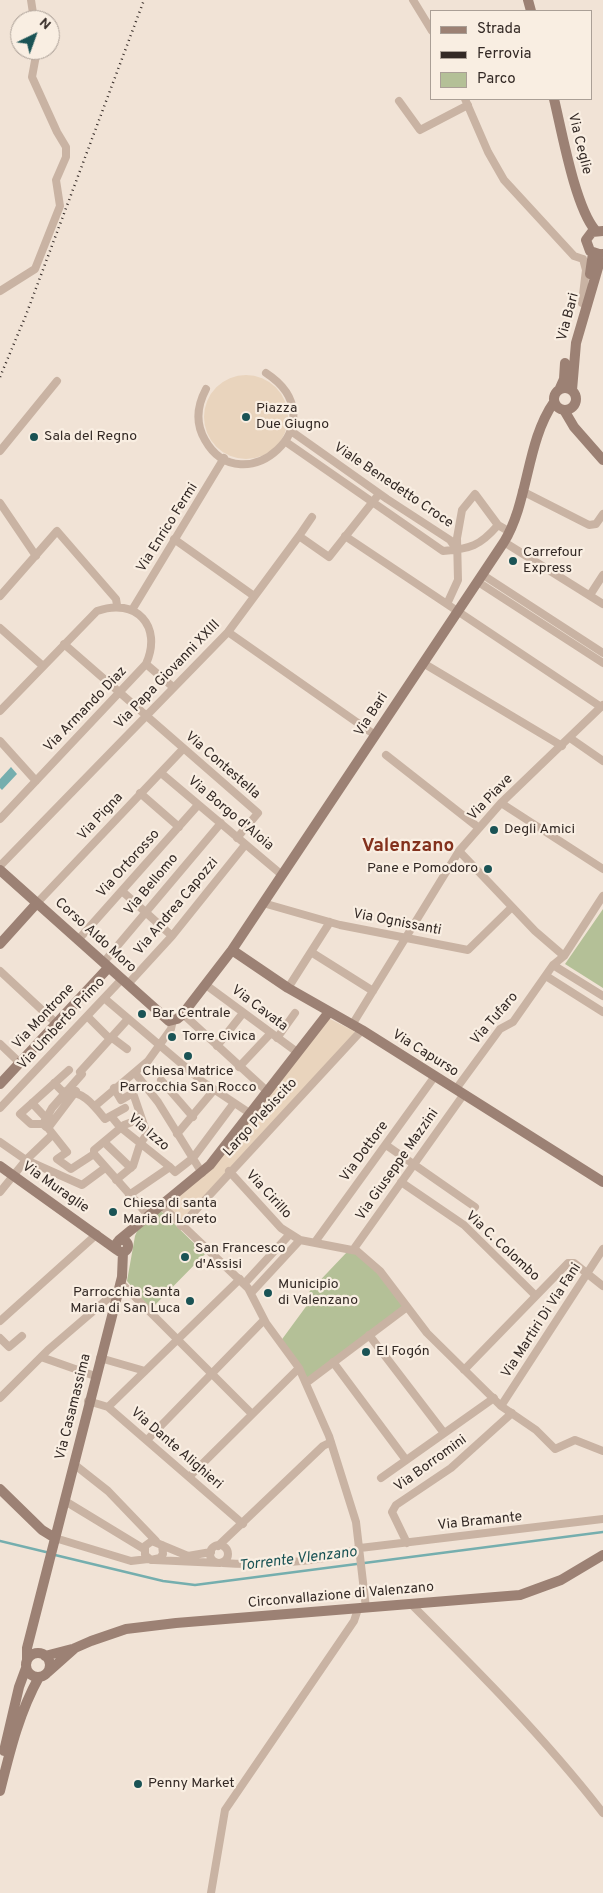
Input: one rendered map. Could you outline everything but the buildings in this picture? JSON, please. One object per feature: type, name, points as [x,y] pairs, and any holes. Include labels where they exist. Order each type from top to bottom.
[{"type":"street","points":[[413,0],[430,28]]},
{"type":"street","points":[[0,290],[35,268],[60,206],[56,180],[66,157],[66,147],[57,132],[32,76],[34,60]]},
{"type":"street","name":"Via Ceglie","points":[[554,100],[579,196],[588,221],[601,230]]},
{"type":"street","points":[[399,101],[420,130],[467,102],[488,152],[508,185],[574,256],[595,254]]},
{"type":"street","name":"Via Ceglie","points":[[579,196],[586,240],[595,254]]},
{"type":"street","points":[[586,240],[590,234],[601,230]]},
{"type":"street","name":"Via Bari","points":[[560,388],[564,378],[571,336],[592,271],[595,254]]},
{"type":"street","name":"Via Bari","points":[[572,390],[573,358],[595,254]]},
{"type":"street","points":[[206,389],[199,407],[200,429],[207,444],[224,458],[241,464],[260,462],[276,453],[286,442],[291,431],[293,419],[291,400],[277,380],[266,373]]},
{"type":"street","points":[[0,451],[57,381]]},
{"type":"street","points":[[603,452],[582,427],[576,411],[576,401],[572,390],[560,388],[554,394],[559,407],[603,460]]},
{"type":"street","points":[[559,407],[572,408],[576,401]]},
{"type":"street","name":"Via Bari","points":[[172,1020],[183,1014],[232,950],[481,579],[510,532],[547,412],[559,407]]},
{"type":"street","name":"Viale Benedetto Croce","points":[[291,431],[379,494],[450,540],[457,550]]},
{"type":"street","name":"Viale Benedetto Croce","points":[[286,442],[443,551],[457,550]]},
{"type":"street","name":"Via Enrico Fermi","points":[[132,610],[224,458]]},
{"type":"street","points":[[522,491],[589,525],[596,524],[603,514]]},
{"type":"street","points":[[299,536],[329,557],[379,494]]},
{"type":"street","points":[[448,604],[458,580],[457,550],[462,510],[475,494],[498,525],[510,532]]},
{"type":"street","points":[[0,502],[36,556]]},
{"type":"street","name":"Via Papa Giovanni XXIII","points":[[0,868],[228,632],[312,517]]},
{"type":"street","points":[[457,550],[468,549],[485,540],[498,525]]},
{"type":"street","points":[[0,596],[57,530],[116,599],[117,605]]},
{"type":"street","points":[[345,536],[602,706]]},
{"type":"street","points":[[174,539],[254,596]]},
{"type":"street","points":[[504,542],[603,604]]},
{"type":"street","points":[[590,595],[603,575]]},
{"type":"street","points":[[481,579],[603,653]]},
{"type":"street","points":[[481,579],[603,663]]},
{"type":"street","points":[[0,711],[97,610],[117,605],[132,610]]},
{"type":"street","name":"Via Armando Diaz","points":[[0,820],[146,664],[151,653],[153,641],[146,622],[132,610]]},
{"type":"street","points":[[0,628],[43,666]]},
{"type":"street","points":[[228,632],[375,735]]},
{"type":"street","points":[[64,644],[120,692]]},
{"type":"street","points":[[423,663],[562,746]]},
{"type":"street","points":[[146,664],[173,687]]},
{"type":"street","name":"Via Contestella","points":[[120,692],[258,813],[237,838]]},
{"type":"street","name":"Via Piave","points":[[352,1025],[459,851],[501,803],[602,706]]},
{"type":"street","points":[[570,738],[603,761]]},
{"type":"street","points":[[0,741],[36,781]]},
{"type":"street","name":"Via Pigna","points":[[37,903],[183,749]]},
{"type":"street","points":[[386,755],[478,828]]},
{"type":"street","name":"Via Borgo d'Aloia","points":[[161,773],[282,875]]},
{"type":"street","points":[[140,793],[179,827]]},
{"type":"street","points":[[501,803],[603,869]]},
{"type":"street","name":"Via Ortorosso","points":[[78,940],[198,805]]},
{"type":"street","name":"Via Bellomo","points":[[105,966],[144,912],[220,823]]},
{"type":"street","name":"Via Andrea Capozzi","points":[[125,982],[172,936],[245,844]]},
{"type":"street","points":[[459,851],[512,908],[564,956]]},
{"type":"street","name":"Corso Aldo Moro","points":[[0,868],[105,966],[169,1021],[172,1020]]},
{"type":"street","points":[[122,891],[172,936]]},
{"type":"street","name":"Via Tufaro","points":[[460,1092],[500,1029],[512,1022],[554,965],[564,956],[603,896]]},
{"type":"street","points":[[0,944],[37,903]]},
{"type":"street","name":"Via Ognissanti","points":[[263,903],[330,922],[468,950],[512,908]]},
{"type":"street","points":[[288,988],[330,922]]},
{"type":"street","name":"Via Capurso","points":[[232,950],[288,988],[362,1030],[603,1182]]},
{"type":"street","points":[[311,952],[373,991]]},
{"type":"street","points":[[554,965],[603,996]]},
{"type":"street","name":"Via Montrone","points":[[0,1084],[105,966]]},
{"type":"street","points":[[0,971],[56,1023]]},
{"type":"street","points":[[546,976],[603,1012]]},
{"type":"street","points":[[566,989],[573,977]]},
{"type":"street","name":"Via Umberto Primo","points":[[0,1108],[104,998],[125,982]]},
{"type":"street","name":"Via Cavata","points":[[206,985],[297,1052]]},
{"type":"street","points":[[104,998],[214,1090],[251,1114]]},
{"type":"street","name":"Largo Plebiscito","points":[[122,1247],[135,1226],[210,1166],[329,1012]]},
{"type":"street","points":[[217,1046],[243,1013]]},
{"type":"street","points":[[239,1067],[274,1036],[295,1013]]},
{"type":"street","points":[[183,1014],[268,1092]]},
{"type":"street","points":[[87,1016],[110,1038],[127,1049]]},
{"type":"street","points":[[0,1192],[26,1160],[67,1091],[128,1019]]},
{"type":"street","points":[[95,1106],[148,1061],[171,1029],[172,1020]]},
{"type":"street","name":"Largo Plebiscito","points":[[181,1226],[229,1171],[362,1030]]},
{"type":"street","points":[[0,1044],[20,1063]]},
{"type":"street","points":[[47,1126],[31,1124],[20,1114],[69,1070]]},
{"type":"street","points":[[135,1073],[158,1102],[202,1173]]},
{"type":"street","name":"Via Dottore","points":[[316,1242],[435,1076]]},
{"type":"street","points":[[161,1080],[192,1117]]},
{"type":"street","points":[[54,1083],[62,1091],[76,1091],[95,1106],[105,1119],[125,1108]]},
{"type":"street","points":[[114,1088],[121,1100],[133,1092],[140,1119],[147,1134],[140,1144],[131,1168],[116,1180]]},
{"type":"street","points":[[177,1134],[214,1090]]},
{"type":"street","points":[[47,1126],[76,1091]]},
{"type":"street","points":[[158,1102],[171,1092]]},
{"type":"street","name":"Via Giuseppe Mazzini","points":[[353,1250],[401,1182],[460,1092]]},
{"type":"street","points":[[129,1195],[170,1167],[175,1172],[193,1158],[234,1103]]},
{"type":"street","points":[[32,1104],[67,1152],[57,1159],[71,1170],[94,1154],[94,1150],[120,1128],[140,1119]]},
{"type":"street","name":"Via Izzo","points":[[111,1116],[120,1128],[170,1167]]},
{"type":"street","points":[[0,1142],[26,1160],[82,1185],[105,1168]]},
{"type":"street","points":[[104,1142],[131,1168]]},
{"type":"street","points":[[386,1145],[475,1207]]},
{"type":"street","points":[[94,1154],[148,1215]]},
{"type":"street","name":"Via Muraglie","points":[[0,1166],[97,1234],[122,1247]]},
{"type":"street","name":"Via Cirillo","points":[[229,1171],[281,1228],[300,1240]]},
{"type":"street","name":"Via C. Colombo","points":[[401,1182],[464,1225],[536,1296]]},
{"type":"street","points":[[161,1205],[251,1292],[264,1320],[298,1368],[331,1442],[356,1522],[361,1550],[362,1608],[225,1810],[211,1893]]},
{"type":"street","points":[[0,1321],[97,1234]]},
{"type":"street","points":[[108,1407],[144,1371],[242,1282],[290,1234]]},
{"type":"street","points":[[251,1292],[300,1240],[353,1250],[380,1271],[427,1333],[464,1370],[501,1406],[536,1430],[554,1449],[575,1440],[603,1451]]},
{"type":"street","points":[[0,1398],[120,1285],[122,1247]]},
{"type":"street","name":"Via Martiri Di Via Fani","points":[[501,1406],[603,1249]]},
{"type":"street","points":[[464,1370],[568,1263],[574,1263],[603,1286]]},
{"type":"street","points":[[120,1285],[251,1413]]},
{"type":"street","name":"Via Casamassima","points":[[32,1632],[75,1465],[88,1401],[120,1285]]},
{"type":"street","points":[[306,1383],[407,1307]]},
{"type":"street","points":[[147,1440],[264,1320]]},
{"type":"street","points":[[369,1335],[444,1433]]},
{"type":"street","points":[[0,1338],[10,1347],[22,1336]]},
{"type":"street","points":[[41,1358],[95,1376]]},
{"type":"street","points":[[100,1358],[144,1371]]},
{"type":"street","points":[[333,1362],[406,1460]]},
{"type":"street","points":[[190,1476],[298,1368]]},
{"type":"street","points":[[381,1478],[494,1398]]},
{"type":"street","name":"Via Dante Alighieri","points":[[88,1401],[108,1407],[190,1476],[243,1524]]},
{"type":"street","name":"Via Borromini","points":[[407,1543],[392,1512],[396,1506],[451,1468],[512,1414]]},
{"type":"street","points":[[144,1549],[148,1542],[159,1543],[188,1556],[211,1552],[243,1524],[323,1446],[331,1442]]},
{"type":"street","points":[[65,1501],[144,1549],[151,1559],[163,1554],[159,1543],[108,1490],[75,1465]]},
{"type":"street","points":[[0,1489],[54,1541]]},
{"type":"street","name":"Via Bramante","points":[[54,1541],[131,1561],[151,1559],[171,1562],[221,1563],[288,1561],[346,1554],[407,1543],[603,1519]]},
{"type":"street","points":[[211,1552],[213,1560],[221,1563],[228,1557],[228,1552],[218,1546]]},
{"type":"street","name":"Circonvallazione di Valenzano","points":[[42,1654],[75,1648],[126,1629],[176,1623],[520,1595],[561,1580],[603,1554]]},
{"type":"street","points":[[411,1604],[494,1688],[555,1754],[603,1813]]},
{"type":"street","points":[[0,1791],[17,1726],[28,1697],[44,1674],[49,1662],[42,1654],[32,1632]]},
{"type":"street","points":[[32,1632],[27,1648],[27,1664],[32,1676],[44,1674],[75,1648]]},
{"type":"street","points":[[0,1767],[2,1749],[27,1664],[32,1654],[42,1654]]},
{"type":"green space","points":[[603,909],[603,988],[565,964]]},
{"type":"green space","points":[[161,1211],[205,1254],[151,1309],[127,1281],[135,1236],[140,1224]]},
{"type":"green space","points":[[357,1251],[380,1271],[407,1307],[306,1383],[280,1342],[313,1297],[309,1292],[347,1252]]},
{"type":"shaded area","name":"Piazza Due Giugno","points":[[246,375],[262,378],[281,394],[285,401],[288,417],[285,433],[269,452],[262,456],[246,459],[230,456],[211,440],[207,433],[204,417],[207,401],[223,382],[230,378]]},
{"type":"shaded area","points":[[328,1018],[354,1031],[355,1035],[181,1220],[166,1204],[213,1168]]},
{"type":"water","points":[[11,767],[17,774],[2,790],[0,788],[0,779]]},
{"type":"waterway","name":"Torrente Vlenzano","points":[[55,1555],[163,1581],[195,1585],[603,1532]]},
{"type":"waterway","name":"Torrente Vlenzano","points":[[0,1541],[50,1553]]},
{"type":"railway","points":[[0,377],[26,315],[144,0]]},
{"type":"place","name":"Piazza Due Giugno","points":[[246,417]]},
{"type":"place","name":"Sala del Regno","points":[[34,437]]},
{"type":"place","name":"Carrefour Express","points":[[513,561]]},
{"type":"place","name":"Degli Amici","points":[[494,830]]},
{"type":"place","name":"Pane e Pomodoro","points":[[488,869]]},
{"type":"place","name":"Bar Centrale","points":[[142,1014]]},
{"type":"place","name":"Torre Civica","points":[[172,1037]]},
{"type":"place","name":"Chiesa Matrice Parrocchia San Rocco","points":[[188,1056]]},
{"type":"place","name":"Chiesa di santa Maria di Loreto","points":[[113,1212]]},
{"type":"place","name":"San Francesco d'Assisi","points":[[185,1257]]},
{"type":"place","name":"Municipio di Valenzano","points":[[268,1293]]},
{"type":"place","name":"Parrocchia Santa Maria di San Luca","points":[[190,1301]]},
{"type":"place","name":"El Fogón","points":[[366,1352]]},
{"type":"place","name":"Penny Market","points":[[138,1784]]},
{"type":"district","name":"Valenzano","points":[[408,847]]}]
